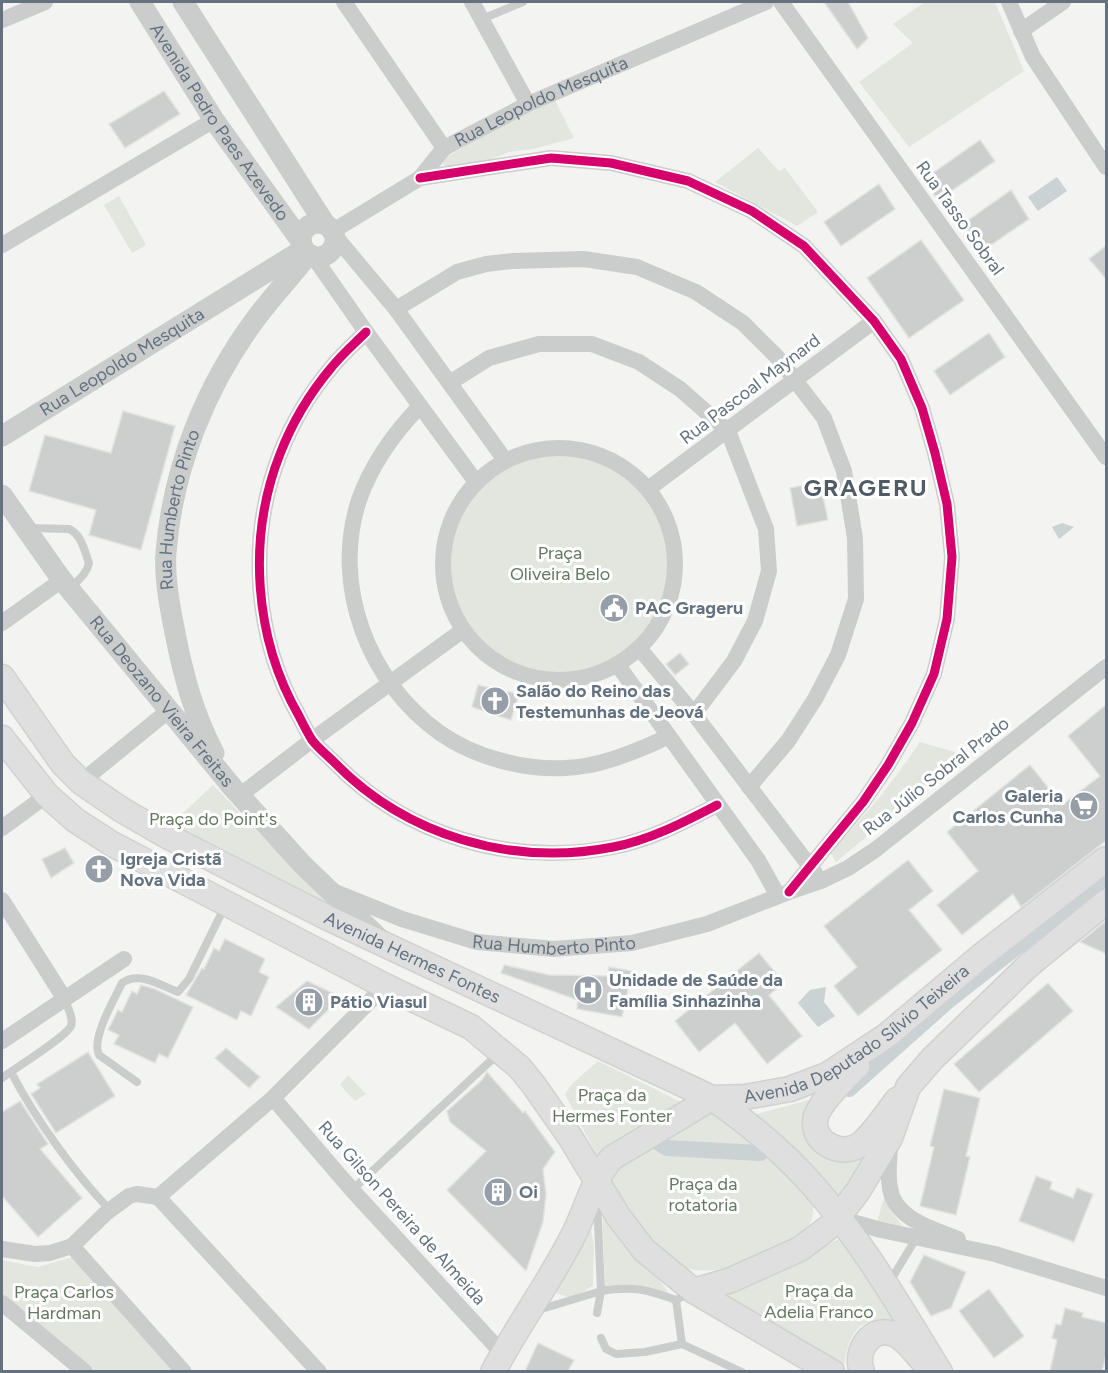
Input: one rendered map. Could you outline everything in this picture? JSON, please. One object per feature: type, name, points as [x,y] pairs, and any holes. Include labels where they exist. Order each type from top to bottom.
[{"type":"main road","name":"Avenida Hermes Fontes","points":[[2,677],[63,764],[81,782],[122,810],[167,836],[388,946],[712,1098],[735,1113],[787,1158],[817,1189],[868,1256],[940,1371]]},
{"type":"main road","name":"Avenida Hermes Fontes","points":[[2,738],[47,795],[75,820],[112,844],[385,986],[471,1028],[501,1051],[533,1084],[570,1137],[618,1216],[644,1250],[685,1295],[832,1371]]},
{"type":"main road","name":"Avenida Deputado Sílvio Teixeira","points":[[498,1363],[573,1236],[603,1167],[612,1158],[712,1098],[745,1097],[790,1089],[827,1075],[886,1036],[981,956],[1107,859]]},
{"type":"main road","points":[[886,1036],[827,1099],[815,1121],[818,1135],[838,1150],[851,1149],[861,1144],[932,1059],[987,1004],[1030,964],[1107,902]]},
{"type":"main road","points":[[685,1295],[731,1280],[800,1249],[838,1218],[858,1191],[890,1138],[908,1087]]},
{"type":"main road","points":[[862,1371],[860,1353],[874,1334],[884,1332],[904,1340],[931,1371]]},
{"type":"street","points":[[2,20],[45,2]]},
{"type":"street","name":"Avenida Pedro Paes Azevedo","points":[[140,2],[214,120],[307,250]]},
{"type":"street","name":"Avenida Pedro Paes Azevedo","points":[[183,2],[331,230]]},
{"type":"street","points":[[344,2],[444,148]]},
{"type":"street","points":[[472,2],[528,104]]},
{"type":"street","name":"Rua Leopoldo Mesquita","points":[[331,230],[420,178],[444,148],[528,104],[766,2]]},
{"type":"street","name":"Rua Tasso Sobral","points":[[781,2],[1107,457]]},
{"type":"street","points":[[1009,2],[1033,57],[1107,167]]},
{"type":"street","points":[[1021,31],[1063,2]]},
{"type":"street","points":[[2,245],[214,120]]},
{"type":"street","points":[[420,178],[551,158],[611,163],[688,181],[752,211],[804,246],[874,321],[901,359],[922,408],[936,453],[947,504],[952,557],[947,619],[934,674],[902,740],[863,802],[784,894],[717,805],[617,664]]},
{"type":"street","points":[[476,482],[307,250],[302,236],[307,227],[316,223],[331,230],[396,309],[506,460]]},
{"type":"street","points":[[307,250],[318,257],[328,254],[334,247],[331,230]]},
{"type":"street","name":"Rua Leopoldo Mesquita","points":[[2,436],[307,250]]},
{"type":"street","name":"Rua Humberto Pinto","points":[[236,792],[199,723],[184,679],[170,604],[166,554],[174,493],[189,441],[213,387],[257,317],[307,250]]},
{"type":"street","points":[[396,309],[457,272],[486,264],[584,259],[637,267],[696,292],[743,323],[796,380],[824,418],[843,471],[855,538],[856,599],[838,655],[815,699],[788,741],[749,787]]},
{"type":"street","name":"Rua Pascoal Maynard","points":[[648,489],[874,321]]},
{"type":"street","points":[[366,332],[331,368],[302,409],[280,454],[266,501],[262,531],[261,601],[270,650],[288,696],[312,740],[351,780],[397,812],[448,836],[502,850],[558,854],[614,847],[668,831],[717,805]]},
{"type":"street","points":[[451,382],[489,358],[539,344],[592,344],[639,362],[680,389],[728,430],[766,529],[769,571],[755,621],[734,662],[694,714]]},
{"type":"street","points":[[420,406],[394,434],[373,466],[359,501],[351,539],[350,577],[357,615],[370,651],[389,684],[424,721],[441,734],[466,748],[515,764],[565,768],[615,760],[668,737]]},
{"type":"street","points":[[556,447],[582,449],[607,457],[622,466],[648,489],[664,513],[673,541],[675,570],[670,598],[657,625],[639,648],[617,664],[591,676],[562,680],[533,678],[498,663],[482,652],[463,630],[449,601],[443,570],[446,538],[457,508],[476,482],[506,460],[530,451],[556,447]]},
{"type":"street","name":"Rua Deozano Vieira Freitas","points":[[2,495],[66,585],[236,792],[303,865],[388,946]]},
{"type":"street","points":[[2,623],[66,585]]},
{"type":"street","points":[[236,792],[312,740],[463,630]]},
{"type":"street","points":[[639,648],[694,714],[821,881]]},
{"type":"street","name":"Rua Júlio Sobral Prado","points":[[784,894],[821,881],[848,868],[874,850],[1107,667]]},
{"type":"street","points":[[81,782],[168,711]]},
{"type":"street","points":[[2,828],[47,795]]},
{"type":"street","name":"Rua Humberto Pinto","points":[[332,891],[402,919],[477,942],[554,949],[632,943],[707,924],[784,894]]},
{"type":"street","points":[[2,900],[64,998]]},
{"type":"street","points":[[2,1041],[124,959]]},
{"type":"street","points":[[158,1197],[273,1098],[385,986]]},
{"type":"street","name":"Rua Gilson Pereira de Almeida","points":[[273,1098],[498,1363]]},
{"type":"street","points":[[890,1138],[890,1189],[901,1211],[916,1221],[995,1254]]},
{"type":"street","points":[[2,1249],[35,1254],[50,1253],[72,1246],[110,1210],[129,1196],[137,1194],[158,1197],[319,1371]]},
{"type":"street","points":[[838,1218],[917,1238],[995,1254],[1106,1286]]},
{"type":"street","points":[[72,1246],[184,1371]]},
{"type":"street","points":[[2,1303],[85,1371]]},
{"type":"lane","points":[[482,19],[522,2]]},
{"type":"lane","points":[[25,528],[69,529],[80,539],[89,563],[88,567],[84,574],[66,585]]},
{"type":"lane","points":[[137,1082],[99,1055],[96,1048],[98,1036],[122,983],[130,977],[139,977],[178,992],[189,979],[226,903]]},
{"type":"lane","points":[[2,1078],[71,1027],[72,1022],[64,998]]},
{"type":"lane","points":[[352,1190],[501,1051]]},
{"type":"lane","points":[[11,1072],[24,1098],[57,1145],[110,1210]]},
{"type":"lane","points":[[597,1182],[601,1291],[597,1313]]},
{"type":"lane","points":[[887,1286],[917,1238]]},
{"type":"lane","points":[[529,1313],[601,1291],[625,1288],[685,1295],[682,1344]]},
{"type":"lane","points":[[601,1338],[606,1349],[616,1354],[645,1352],[682,1344],[742,1371]]},
{"type":"green space","points":[[925,2],[995,2],[1024,71],[909,147],[859,82],[913,43],[893,24]]},
{"type":"green space","points":[[555,100],[574,138],[533,149],[509,152],[464,170],[443,165],[444,158],[517,117]]},
{"type":"green space","points":[[758,148],[779,171],[785,168],[818,212],[797,226],[715,182]]},
{"type":"green space","points":[[119,196],[146,245],[132,253],[104,205]]},
{"type":"green space","name":"Praça Oliveira Belo","points":[[549,452],[571,452],[603,460],[622,470],[639,484],[653,501],[663,520],[669,541],[671,563],[669,585],[663,606],[653,625],[639,642],[622,656],[592,670],[571,674],[549,674],[528,670],[507,661],[489,649],[474,634],[462,616],[453,595],[449,574],[449,552],[453,531],[462,510],[474,492],[489,477],[507,465],[528,456]]},
{"type":"green space","points":[[920,742],[965,755],[836,862],[830,852],[878,799]]},
{"type":"green space","name":"Praça do Point's","points":[[213,785],[328,904],[170,825]]},
{"type":"green space","name":"Praça da Hermes Fonter","points":[[598,1061],[681,1102],[597,1156],[565,1094],[573,1083]]},
{"type":"green space","points":[[348,1075],[366,1094],[355,1101],[340,1085]]},
{"type":"green space","points":[[817,1098],[802,1120],[803,1131],[811,1144],[869,1149],[842,1201],[756,1114]]},
{"type":"green space","name":"Praça da rotatoria","points":[[716,1111],[808,1195],[813,1212],[806,1229],[778,1247],[728,1267],[696,1270],[674,1263],[656,1248],[611,1185],[619,1166],[670,1131]]},
{"type":"green space","points":[[885,1194],[890,1210],[904,1228],[877,1222]]},
{"type":"green space","points":[[602,1204],[669,1293],[638,1287],[605,1287]]},
{"type":"green space","points":[[591,1228],[594,1246],[593,1286],[572,1298],[555,1293]]},
{"type":"green space","name":"Praça da Adelia Franco","points":[[841,1238],[912,1334],[875,1322],[867,1323],[855,1332],[851,1339],[844,1369],[746,1314],[719,1295],[736,1290]]},
{"type":"green space","name":"Praça Carlos Hardman","points":[[76,1256],[181,1371],[87,1371],[2,1302],[2,1260],[38,1267]]},
{"type":"shaded area","points":[[1057,177],[1067,191],[1038,211],[1028,197]]},
{"type":"shaded area","points":[[1062,523],[1074,527],[1059,539],[1052,527]]},
{"type":"shaded area","points":[[826,987],[824,1002],[835,1016],[818,1027],[798,1003],[810,990]]},
{"type":"building","points":[[824,2],[848,2],[868,38],[857,49]]},
{"type":"building","points":[[164,91],[180,114],[125,148],[109,124]]},
{"type":"building","points":[[980,140],[995,161],[938,200],[923,180]]},
{"type":"building","points":[[879,184],[895,209],[841,246],[824,222]]},
{"type":"building","points":[[1011,190],[1029,219],[982,251],[963,224]]},
{"type":"building","points":[[921,240],[964,300],[909,338],[867,278]]},
{"type":"building","points":[[1107,245],[1107,280],[1089,259]]},
{"type":"building","points":[[989,333],[1005,357],[950,395],[934,371]]},
{"type":"building","points":[[123,411],[175,426],[141,550],[89,535],[96,510],[29,491],[45,435],[111,453]]},
{"type":"building","points":[[820,482],[828,520],[797,526],[790,488]]},
{"type":"building","points":[[680,653],[689,664],[675,675],[666,664]]},
{"type":"building","name":"Salão do Reino das Testemunhas de Jeová","points":[[478,685],[519,694],[511,720],[472,707]]},
{"type":"building","points":[[1107,704],[1107,840],[1021,907],[1013,894],[962,935],[937,905],[978,871],[947,832],[1030,765],[1062,805],[1100,776],[1068,736]]},
{"type":"building","points":[[65,848],[74,863],[51,878],[42,859]]},
{"type":"building","points":[[908,860],[933,891],[909,910],[942,950],[858,1016],[834,986],[857,967],[824,926]]},
{"type":"building","points":[[1107,920],[1107,954],[1080,942]]},
{"type":"building","points":[[225,939],[265,959],[259,972],[269,977],[251,1016],[241,1011],[237,1020],[186,995],[202,968],[204,969],[214,948],[219,951]]},
{"type":"building","points":[[759,953],[784,983],[769,995],[802,1036],[767,1064],[735,1023],[699,1052],[675,1021]]},
{"type":"building","name":"Unidade de Saúde da Família Sinhazinha","points":[[504,965],[549,975],[608,976],[609,967],[632,971],[622,1017],[577,1009],[578,1000],[501,973]]},
{"type":"building","name":"Pátio Viasul","points":[[307,981],[341,997],[309,1029],[276,1007]]},
{"type":"building","points":[[1048,983],[1073,1011],[979,1092],[954,1064]]},
{"type":"building","points":[[141,985],[193,1007],[168,1058],[159,1054],[155,1063],[114,1044],[119,1035],[108,1030],[118,1010],[122,1012],[132,991],[137,994]]},
{"type":"building","points":[[226,1048],[260,1077],[249,1088],[215,1058]]},
{"type":"building","points":[[88,1052],[115,1096],[56,1133],[31,1094],[40,1088],[37,1084]]},
{"type":"building","name":"Oi","points":[[487,1072],[523,1113],[525,1111],[555,1152],[543,1169],[546,1194],[543,1222],[526,1271],[447,1190],[486,1151],[450,1122],[447,1111],[482,1080]]},
{"type":"building","points":[[944,1089],[980,1098],[966,1156],[970,1157],[956,1215],[920,1206],[934,1147],[930,1146]]},
{"type":"building","points":[[20,1101],[48,1144],[40,1149],[82,1198],[38,1237],[2,1196],[2,1112]]},
{"type":"building","points":[[1036,1176],[1052,1182],[1050,1189],[1073,1198],[1077,1188],[1093,1194],[1074,1242],[1019,1221]]},
{"type":"building","points":[[924,1255],[966,1272],[951,1308],[931,1316],[910,1282]]},
{"type":"building","points":[[989,1289],[1024,1336],[994,1358],[959,1311]]},
{"type":"building","points":[[1065,1308],[1083,1313],[1082,1317],[1107,1323],[1107,1352],[1102,1371],[1050,1371],[1057,1340],[1052,1338],[1056,1324],[1061,1325]]},
{"type":"building","points":[[538,1343],[574,1360],[568,1371],[525,1371]]},
{"type":"waterway","points":[[849,1089],[948,1001],[1106,877]]},
{"type":"waterway","points":[[659,1143],[667,1148],[760,1153]]},
{"type":"cycle path","points":[[420,178],[551,158],[611,163],[688,181],[752,211],[804,246],[874,321],[901,359],[922,408],[947,504],[952,557],[947,619],[934,674],[912,723],[888,765],[863,802],[789,892]]},
{"type":"cycle path","points":[[366,332],[323,378],[296,420],[280,454],[269,486],[263,519],[260,587],[272,654],[284,686],[312,740],[363,788],[394,809],[427,827],[463,840],[499,848],[537,853],[575,852],[613,847],[653,835],[717,805]]},
{"type":"place","name":"PAC Grageru","points":[[614,608]]},
{"type":"place","name":"Salão do Reino das Testemunhas de Jeová","points":[[495,701]]},
{"type":"place","name":"Galeria Carlos Cunha","points":[[1084,806]]},
{"type":"place","name":"Igreja Cristã Nova Vida","points":[[99,869]]},
{"type":"place","name":"Unidade de Saúde da Família Sinhazinha","points":[[588,990]]},
{"type":"place","name":"Pátio Viasul","points":[[309,1002]]},
{"type":"place","name":"Oi","points":[[498,1192]]},
{"type":"district","name":"GRAGERU","points":[[866,487]]}]
